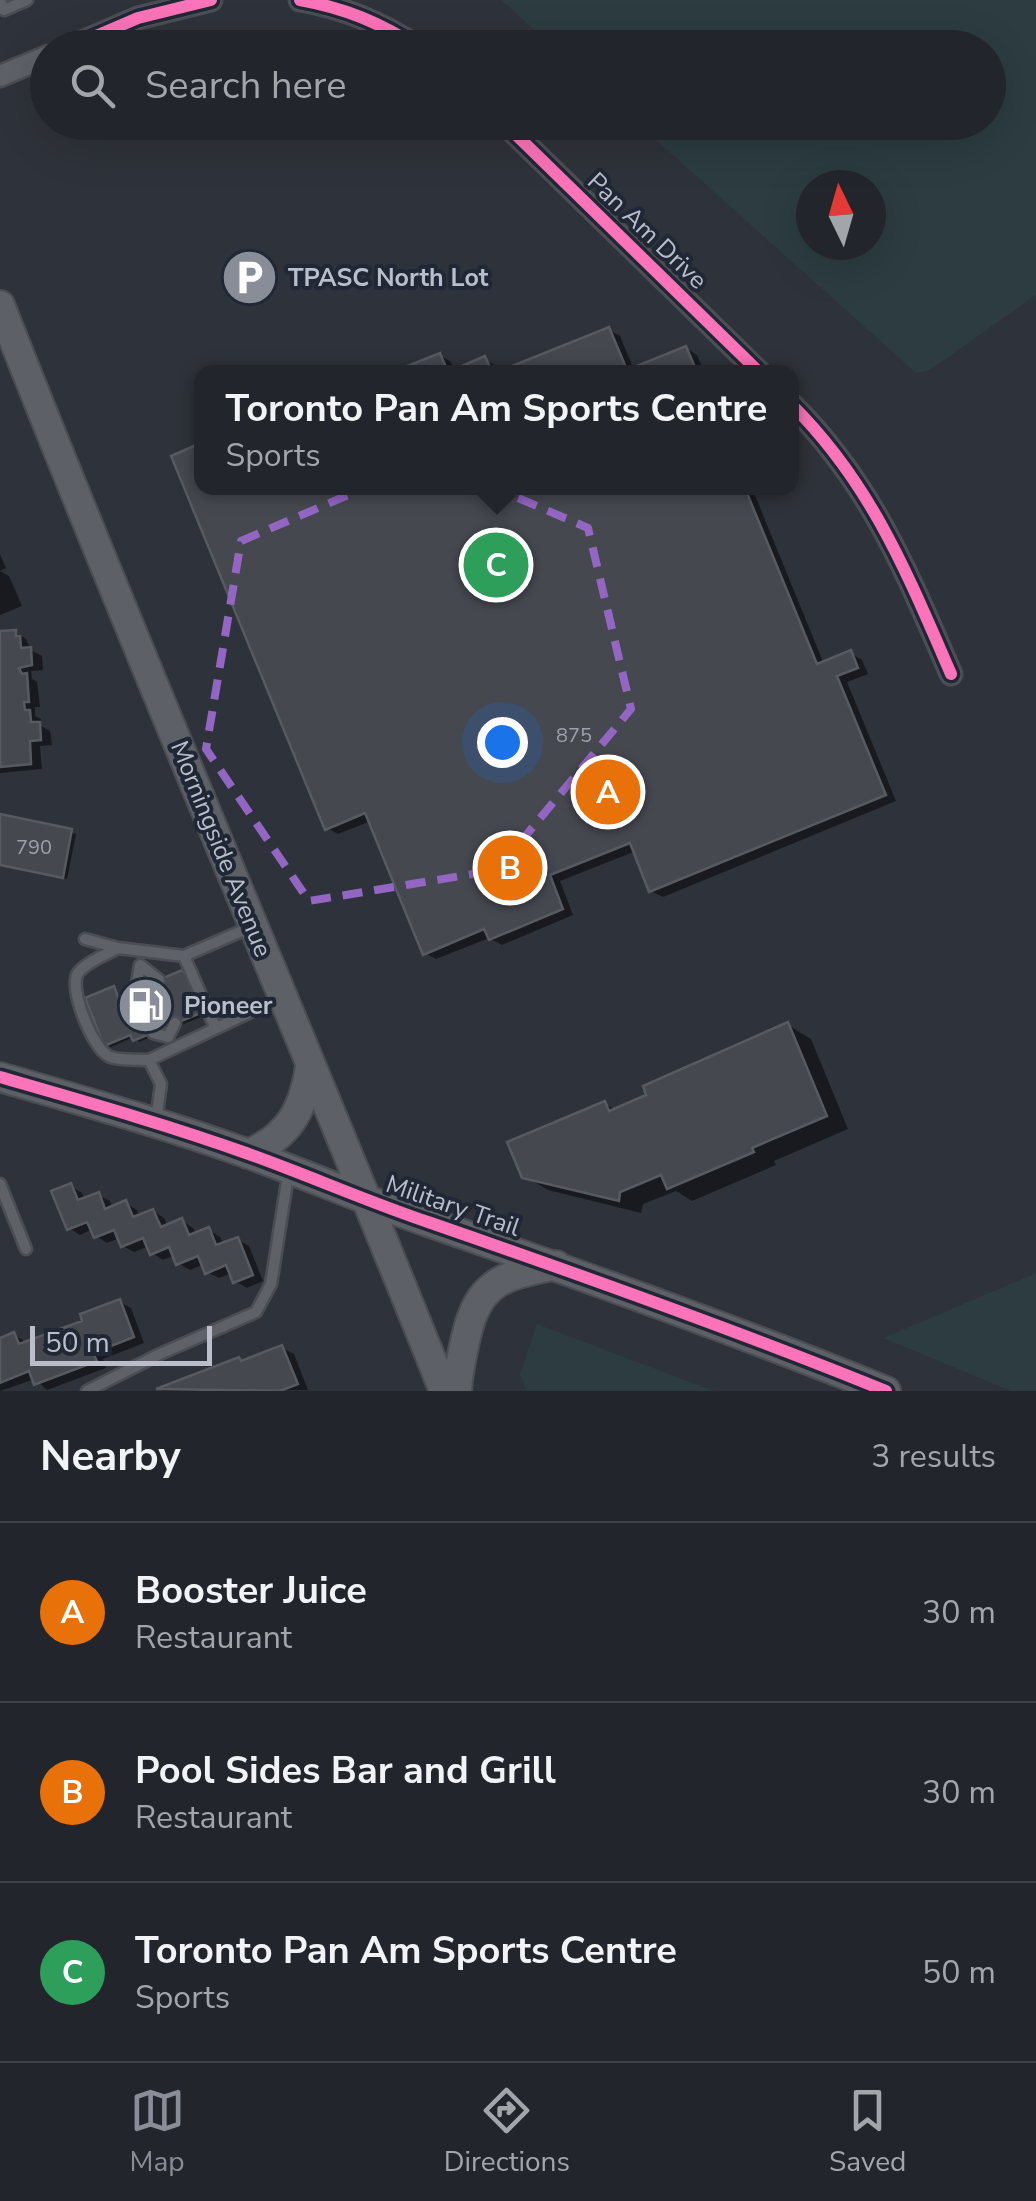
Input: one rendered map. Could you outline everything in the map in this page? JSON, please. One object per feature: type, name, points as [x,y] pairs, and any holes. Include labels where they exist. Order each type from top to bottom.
[{"type":"main road","name":"Morningside Avenue","points":[[0,305],[444,1391]]},
{"type":"main road","points":[[248,1154],[275,1142],[283,1133],[306,1093],[310,1068]]},
{"type":"main road","name":"Military Trail","points":[[0,1078],[156,1122],[248,1154],[369,1201],[557,1265],[886,1391]]},
{"type":"main road","points":[[458,1391],[464,1346],[477,1302],[491,1285],[513,1274],[557,1265]]},
{"type":"street","points":[[110,30],[138,18],[211,0]]},
{"type":"street","points":[[300,0],[330,5],[392,30]]},
{"type":"street","points":[[0,76],[30,64]]},
{"type":"street","name":"Pan Am Drive","points":[[521,140],[752,365]]},
{"type":"street","points":[[799,413],[859,484],[908,572],[950,674]]},
{"type":"lane","points":[[0,1],[4,10],[27,0]]},
{"type":"lane","points":[[85,940],[184,956],[252,926]]},
{"type":"lane","points":[[118,948],[81,969],[75,980],[91,1034],[101,1051],[112,1058],[149,1060],[170,1042],[281,998]]},
{"type":"lane","points":[[135,950],[140,965],[136,990]]},
{"type":"lane","points":[[184,956],[215,1027]]},
{"type":"lane","points":[[140,965],[160,980]]},
{"type":"lane","points":[[170,1042],[175,1024]]},
{"type":"lane","points":[[153,1033],[170,1042]]},
{"type":"lane","points":[[149,1060],[162,1084],[156,1122]]},
{"type":"lane","points":[[88,1391],[256,1312],[271,1284],[289,1170]]},
{"type":"lane","points":[[0,1184],[26,1249]]},
{"type":"highlighted area","points":[[430,460],[588,528],[631,709],[497,870],[309,901],[206,749],[241,541]]},
{"type":"shaded area","points":[[501,0],[1036,0],[1036,295],[930,370],[916,373],[656,140],[1006,140],[1006,30],[534,30]]},
{"type":"shaded area","points":[[1036,1273],[1036,1391],[1011,1391],[883,1338]]},
{"type":"shaded area","points":[[537,1324],[714,1391],[527,1391],[520,1374]]},
{"type":"building","points":[[609,327],[625,365],[514,365]]},
{"type":"building","points":[[686,346],[694,365],[639,365]]},
{"type":"building","points":[[440,353],[445,365],[410,365]]},
{"type":"building","points":[[485,356],[489,365],[464,365]]},
{"type":"building","points":[[194,446],[194,495],[748,495],[817,664],[851,650],[858,668],[837,676],[886,795],[649,892],[630,843],[550,875],[563,909],[489,940],[484,929],[423,955],[365,813],[325,830],[171,456]]},
{"type":"building","points":[[16,630],[21,648],[31,647],[32,665],[19,668],[22,674],[27,673],[29,702],[24,702],[25,710],[30,710],[31,722],[40,722],[41,740],[30,741],[31,764],[0,767],[0,631]]},
{"type":"building","points":[[0,814],[72,829],[63,878],[0,865]]},
{"type":"building","points":[[185,969],[203,1012],[133,1041],[130,1035],[104,1046],[85,998],[114,986],[118,997]]},
{"type":"building","points":[[788,1022],[827,1116],[667,1189],[661,1175],[620,1192],[619,1201],[522,1178],[507,1142],[605,1101],[609,1111],[646,1095],[643,1086]]},
{"type":"building","points":[[71,1183],[78,1200],[99,1192],[105,1209],[126,1200],[133,1217],[153,1209],[161,1227],[182,1218],[189,1235],[209,1227],[216,1245],[238,1237],[253,1275],[233,1283],[226,1265],[205,1274],[198,1256],[176,1265],[169,1247],[150,1255],[143,1238],[121,1247],[114,1230],[94,1238],[87,1222],[67,1230],[51,1191]]},
{"type":"building","points":[[120,1299],[134,1337],[93,1353],[97,1361],[34,1385],[29,1371],[0,1383],[0,1338],[14,1332],[19,1344],[82,1321],[80,1314]]},
{"type":"building","points":[[282,1345],[298,1384],[280,1391],[156,1389],[239,1357],[241,1361]]},
{"type":"cycle path","points":[[110,30],[138,18],[211,0]]},
{"type":"cycle path","points":[[300,0],[332,7],[389,30]]},
{"type":"cycle path","points":[[521,140],[752,365]]},
{"type":"cycle path","points":[[799,413],[844,465],[865,498],[902,565],[951,674]]},
{"type":"cycle path","points":[[0,1077],[246,1153],[886,1391]]},
{"type":"place","name":"TPASC North Lot","points":[[249,278]]},
{"type":"place","name":"Toronto Pan Am Sports Centre","points":[[496,565]]},
{"type":"place","name":"Booster Juice","points":[[608,792]]},
{"type":"place","name":"Pool Sides Bar and Grill","points":[[510,868]]},
{"type":"place","name":"Pioneer","points":[[145,1006]]}]
